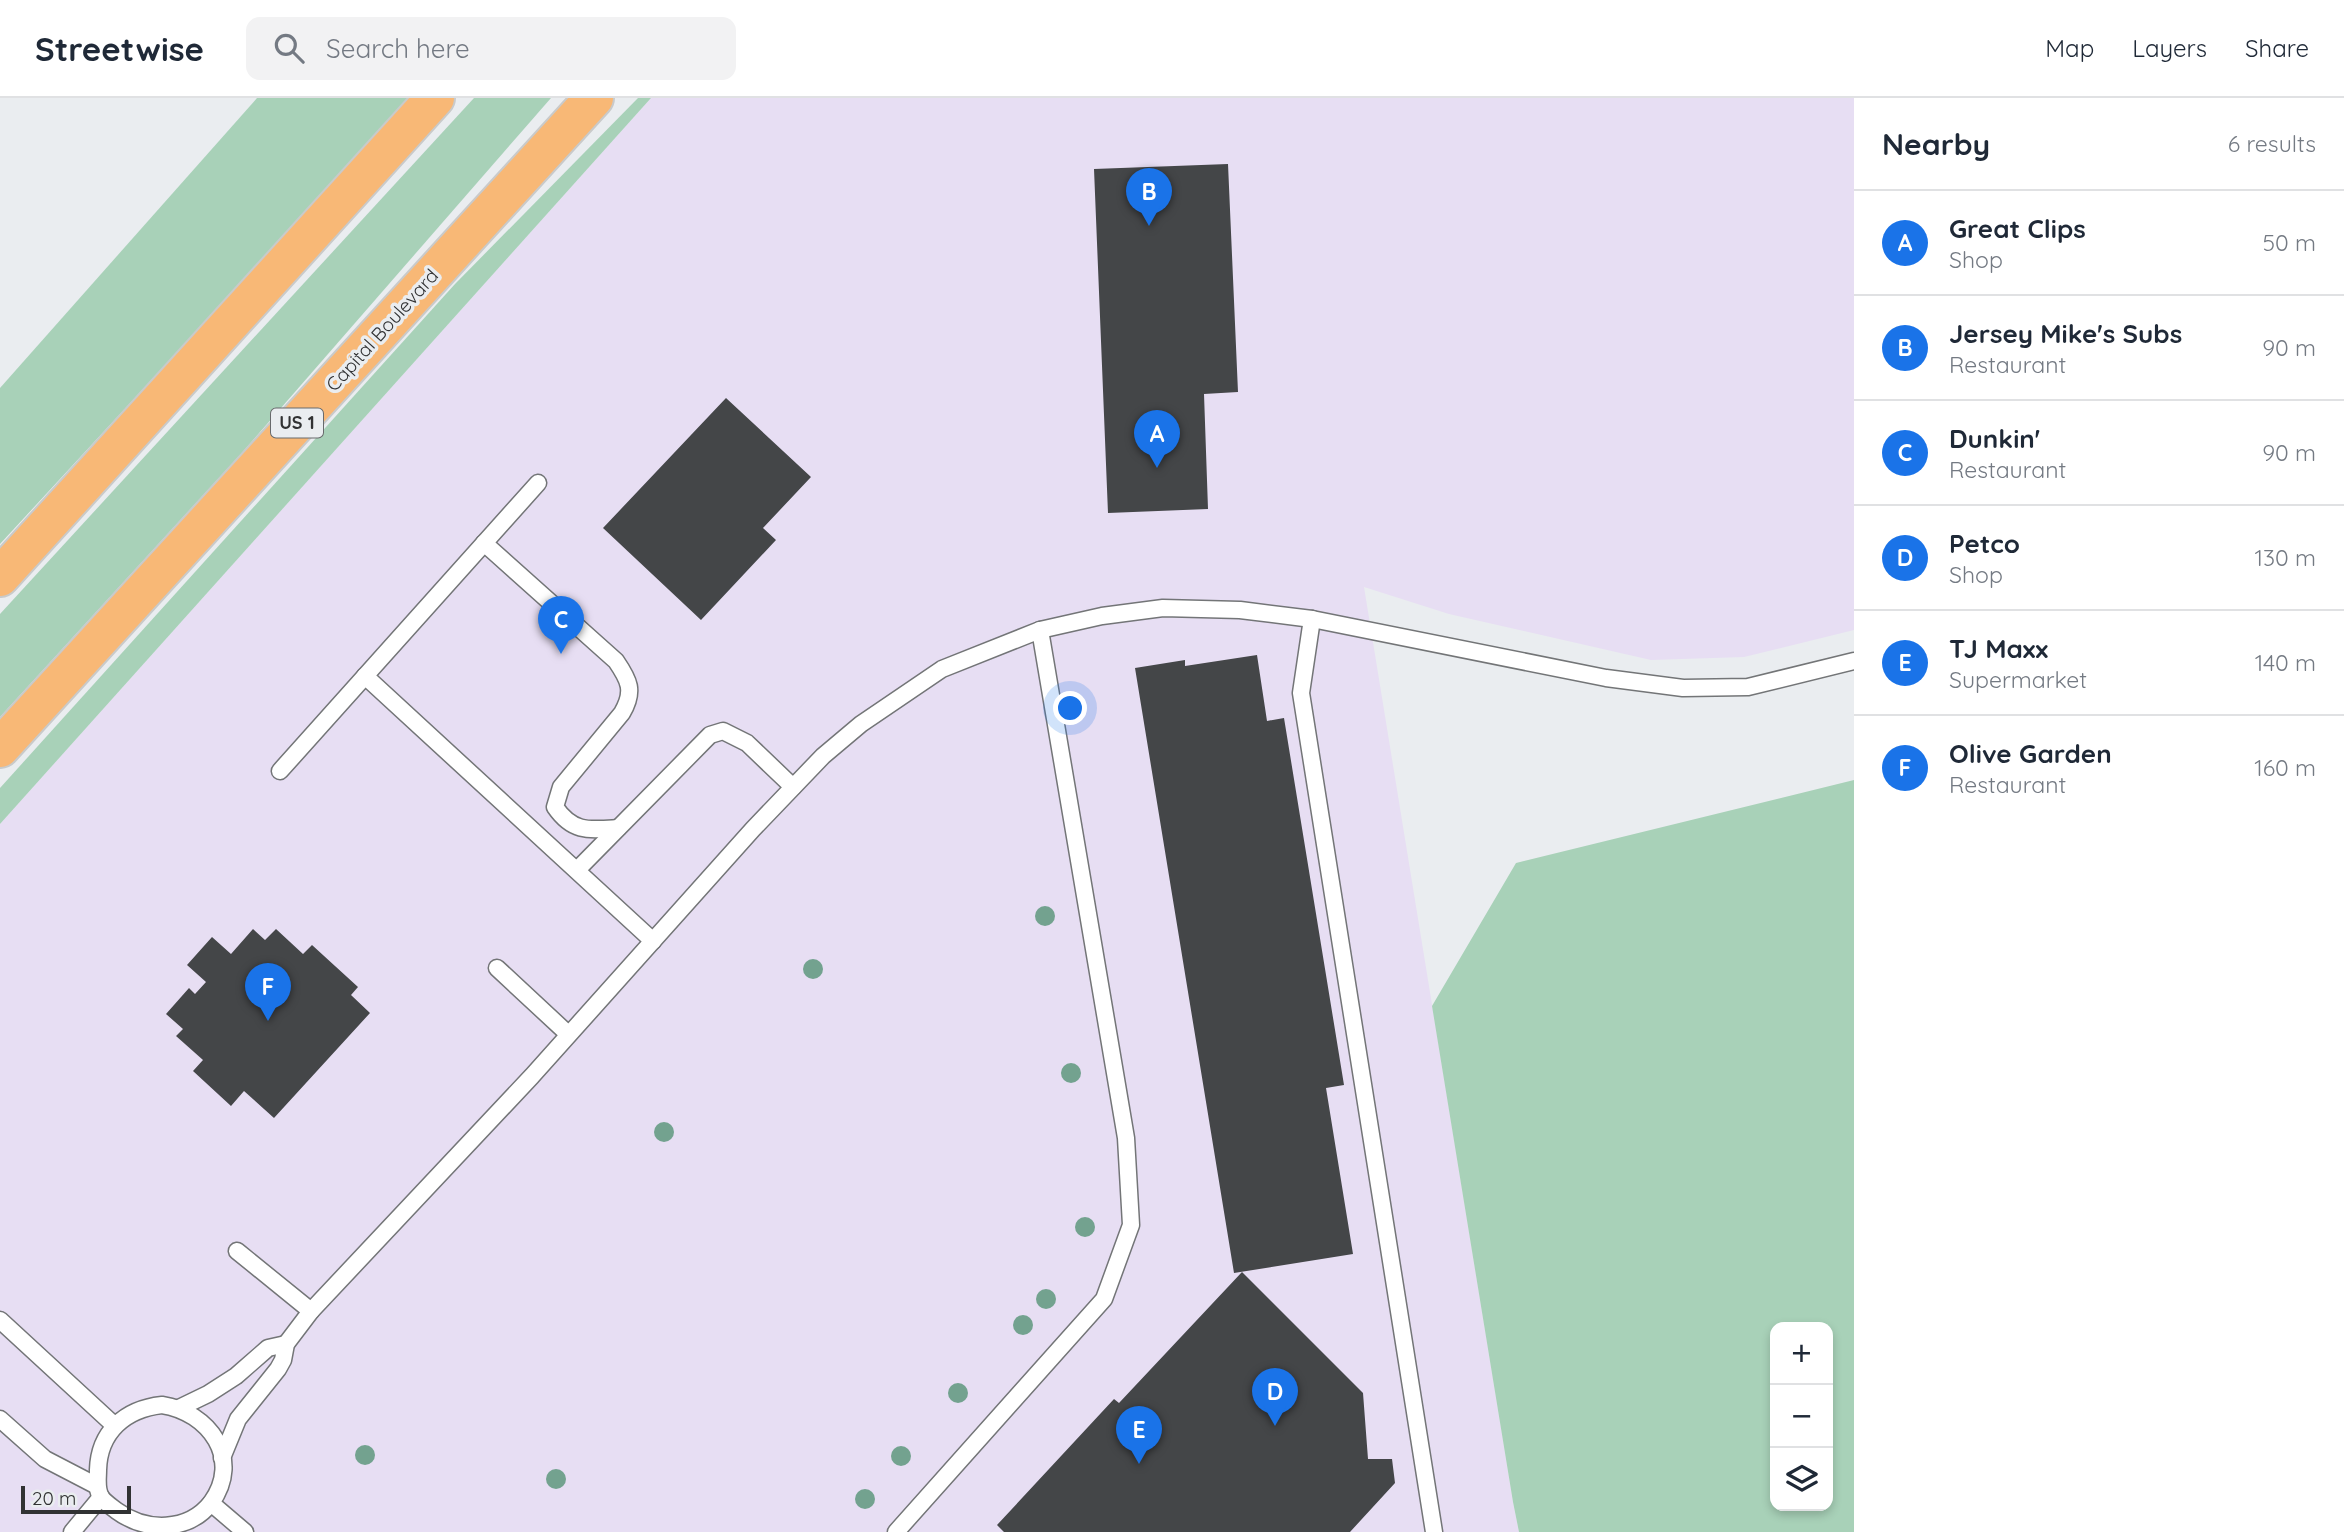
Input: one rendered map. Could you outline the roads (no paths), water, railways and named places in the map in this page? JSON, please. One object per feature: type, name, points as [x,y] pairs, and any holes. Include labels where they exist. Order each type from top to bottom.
[{"type":"highway","points":[[0,577],[435,98]]},
{"type":"highway","name":"Capital Boulevard","points":[[0,748],[594,98]]},
{"type":"lane","points":[[280,771],[538,483]]},
{"type":"lane","points":[[484,543],[616,661],[628,678],[630,700],[561,787],[555,807],[565,821],[589,830],[618,828]]},
{"type":"lane","points":[[222,1458],[238,1419],[278,1369],[283,1360],[286,1343],[312,1311],[532,1076],[753,829],[823,756],[861,724],[942,669],[1040,630],[1102,616],[1163,608],[1240,610],[1312,619],[1606,678],[1683,688],[1748,687],[1854,661]]},
{"type":"lane","points":[[1312,619],[1301,693],[1433,1532]]},
{"type":"lane","points":[[895,1532],[1104,1299],[1131,1225],[1126,1138],[1040,630]]},
{"type":"lane","points":[[365,676],[653,941]]},
{"type":"lane","points":[[577,870],[710,735],[723,731],[747,743],[793,787]]},
{"type":"lane","points":[[497,968],[568,1034]]},
{"type":"lane","points":[[237,1251],[312,1311]]},
{"type":"lane","points":[[0,1320],[114,1425]]},
{"type":"lane","points":[[179,1408],[236,1376],[268,1348],[286,1343]]},
{"type":"lane","points":[[0,1419],[45,1459],[99,1492],[129,1520],[143,1529],[183,1525],[198,1516],[211,1503],[219,1489],[222,1458],[217,1441],[208,1426],[195,1415],[162,1405],[144,1407],[128,1414],[114,1425],[104,1440],[99,1459],[99,1492],[72,1532]]},
{"type":"lane","points":[[211,1503],[245,1532]]},
{"type":"place","name":"Jersey Mike's Subs","points":[[1149,226]]},
{"type":"place","name":"Great Clips","points":[[1157,468]]},
{"type":"place","name":"Dunkin'","points":[[561,654]]},
{"type":"place","name":"Olive Garden","points":[[268,1021]]},
{"type":"place","name":"Petco","points":[[1275,1426]]},
{"type":"place","name":"TJ Maxx","points":[[1139,1464]]}]
